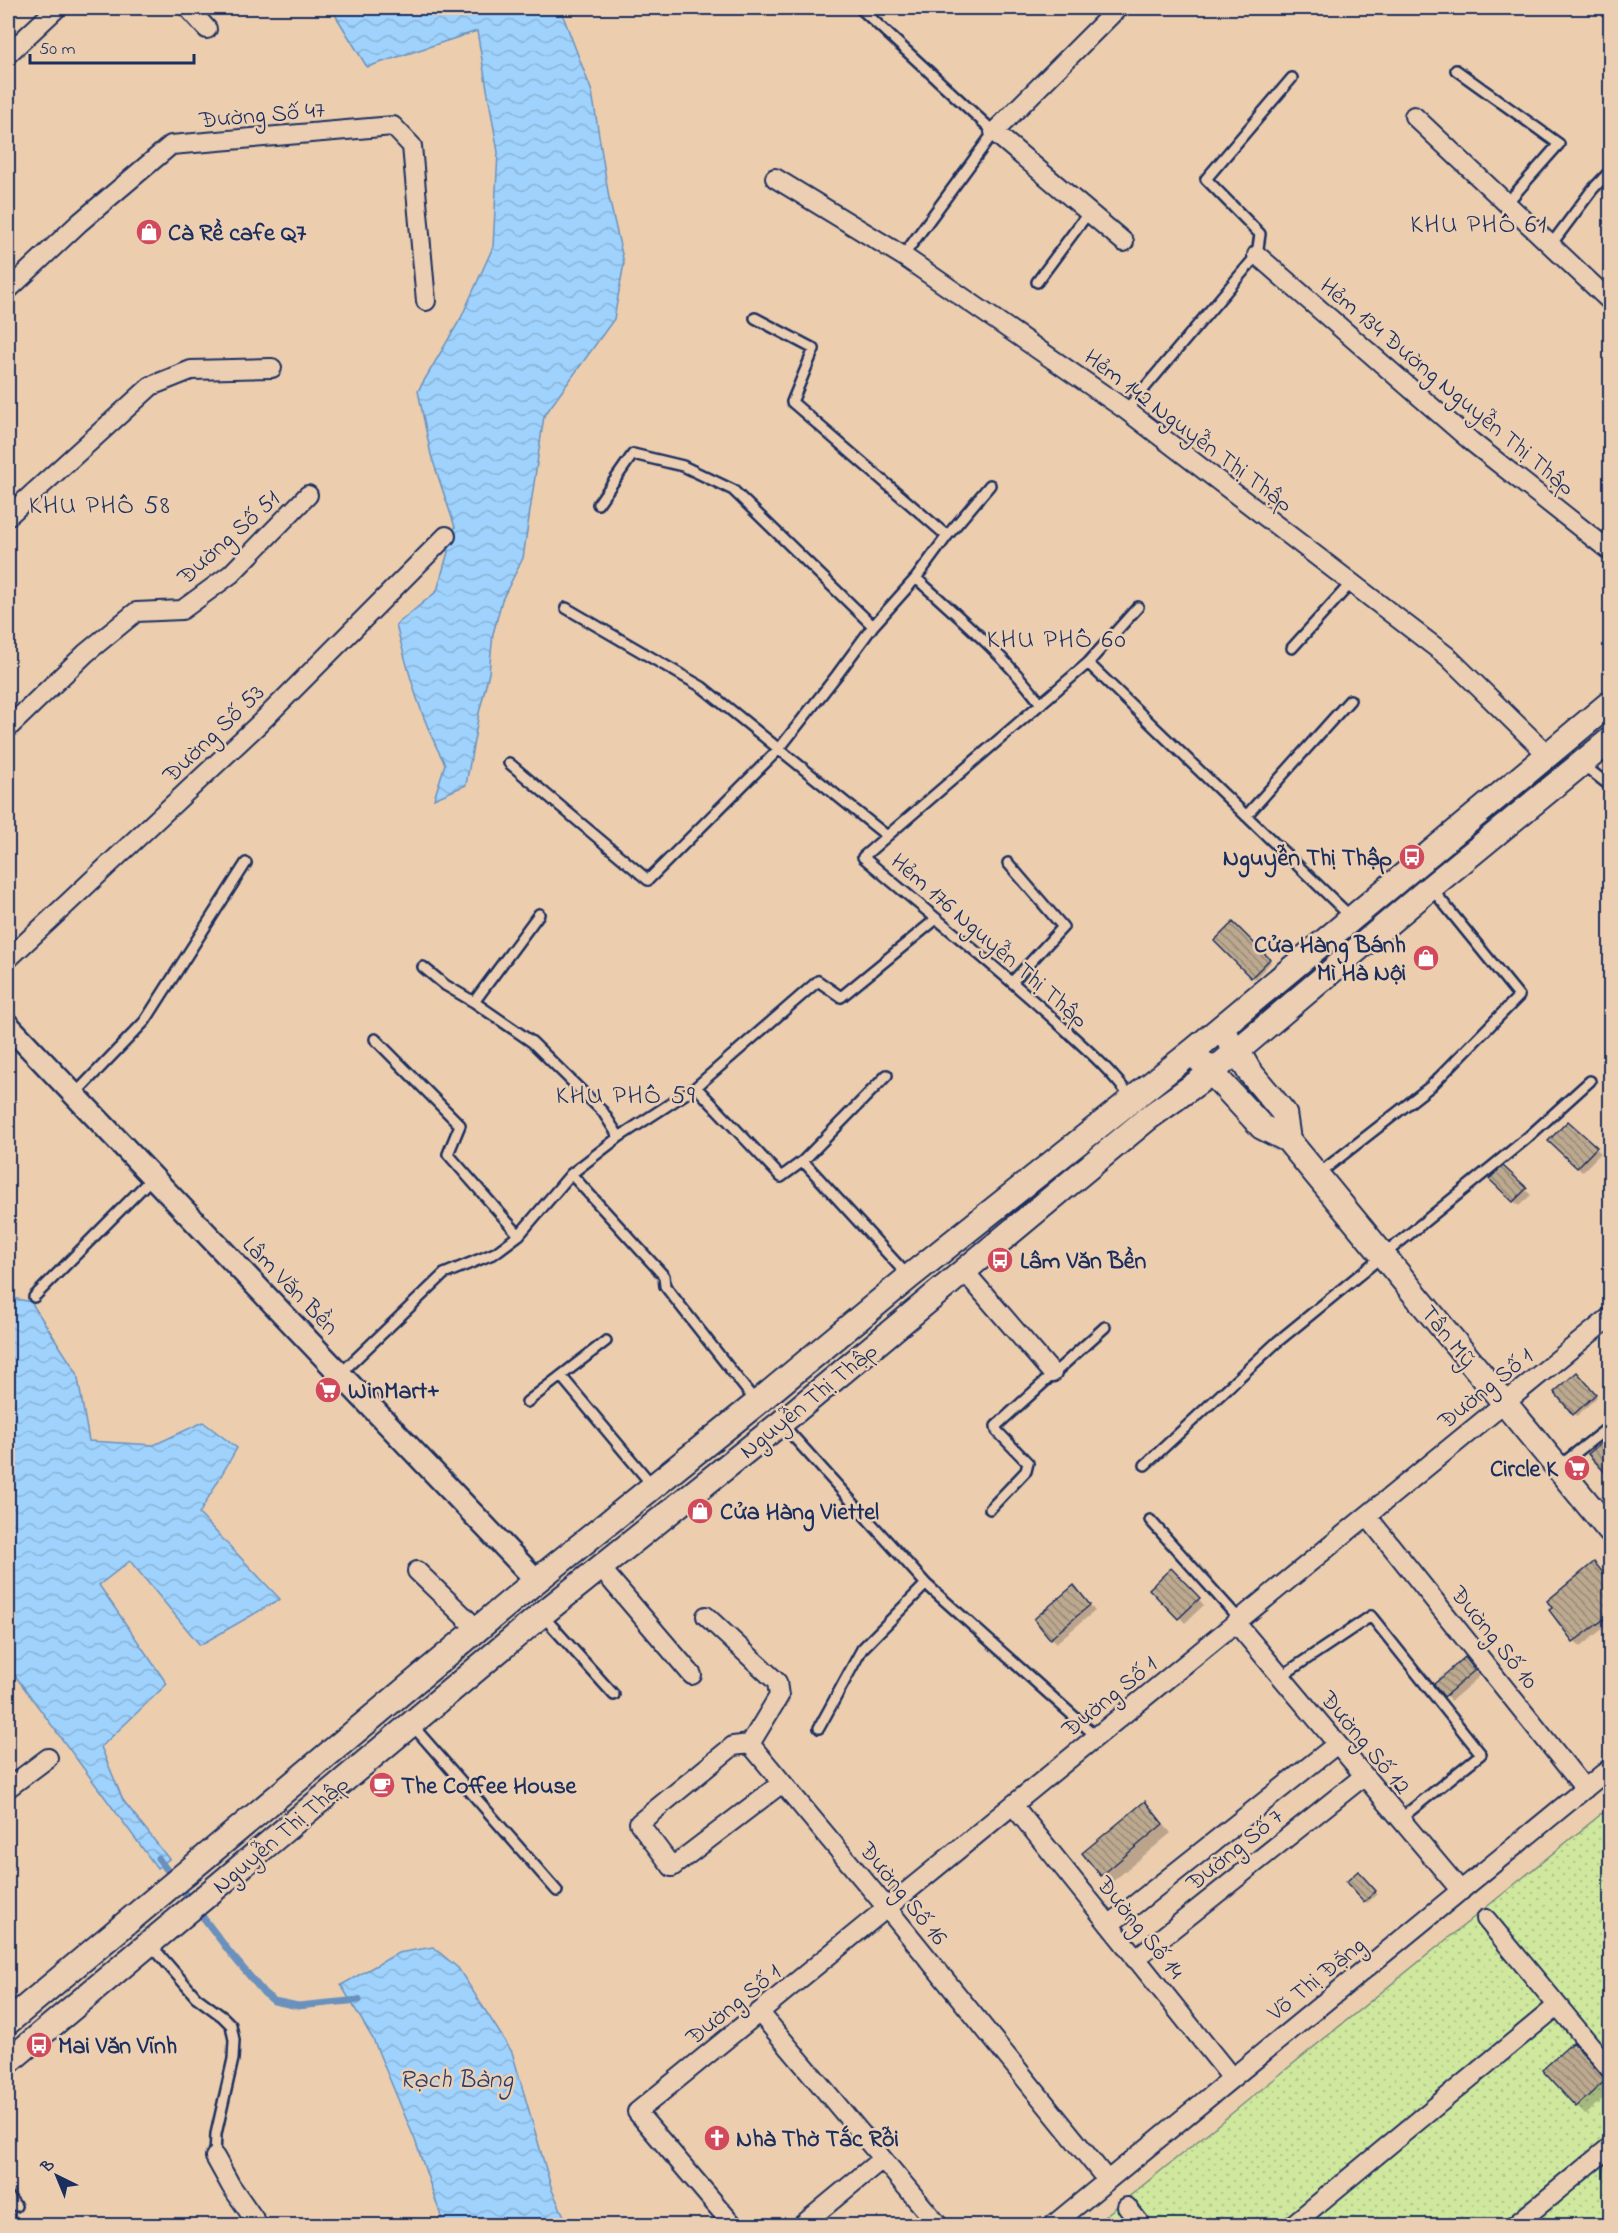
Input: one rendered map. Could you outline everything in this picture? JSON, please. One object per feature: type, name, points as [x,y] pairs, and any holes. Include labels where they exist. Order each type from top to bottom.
[{"type":"main road","name":"Nguyễn Thị Thập","points":[[8,2022],[477,1629],[909,1277],[1193,1051],[1611,703]]},
{"type":"main road","name":"Nguyễn Thị Thập","points":[[8,2062],[549,1608],[782,1424],[1148,1118],[1211,1073],[1431,887],[1611,740]]},
{"type":"main road","name":"Tân Mỹ","points":[[1219,1029],[1237,1050],[1249,1071],[1284,1113],[1288,1140]]},
{"type":"main road","name":"Tân Mỹ","points":[[1193,1051],[1262,1127],[1288,1140],[1611,1531]]},
{"type":"main road","points":[[1132,1100],[1148,1118]]},
{"type":"main road","points":[[537,1581],[549,1608]]},
{"type":"street","points":[[8,54],[57,8]]},
{"type":"street","points":[[188,8],[207,29]]},
{"type":"street","points":[[1118,8],[994,132],[1124,242]]},
{"type":"street","points":[[1414,116],[1611,301]]},
{"type":"street","name":"Đường Số 47","points":[[8,290],[79,223],[171,146],[393,126],[412,146],[426,301]]},
{"type":"street","name":"Hẻm 142 Nguyễn Thị Thập","points":[[775,178],[903,256],[1125,410],[1447,656],[1548,755]]},
{"type":"street","name":"Hẻm 134 Đường Nguyễn Thị Thập","points":[[1257,255],[1472,442],[1611,551]]},
{"type":"street","points":[[8,516],[151,386],[191,370],[272,368]]},
{"type":"street","name":"Đường Số 51","points":[[8,728],[86,653],[136,612],[182,610],[231,574],[308,495]]},
{"type":"street","name":"Đường Số 53","points":[[8,959],[260,723],[446,536]]},
{"type":"street","name":"Lâm Văn Bền","points":[[8,1025],[537,1581]]},
{"type":"street","points":[[965,1272],[1052,1373]]},
{"type":"street","name":"Đường Số 1","points":[[734,2226],[637,2112],[1611,1317]]},
{"type":"street","name":"Đường Số 10","points":[[1367,1516],[1585,1789]]},
{"type":"street","points":[[600,1567],[692,1675]]},
{"type":"street","points":[[417,1571],[477,1629]]},
{"type":"street","points":[[706,1616],[777,1682],[779,1696],[750,1744],[733,1746],[639,1823],[672,1867],[782,1783]]},
{"type":"street","name":"Đường Số 12","points":[[1238,1622],[1280,1677],[1461,1891]]},
{"type":"street","name":"Đường Số 16","points":[[750,1744],[887,1908],[1107,2180]]},
{"type":"street","name":"Đường Số 7","points":[[1108,1925],[1337,1744]]},
{"type":"street","points":[[8,1788],[48,1758]]},
{"type":"street","name":"Võ Thị Đặng","points":[[1052,2226],[1611,1768]]},
{"type":"street","name":"Đường Số 7","points":[[1135,1959],[1364,1776]]},
{"type":"street","name":"Đường Số 14","points":[[1013,1805],[1232,2078]]},
{"type":"street","points":[[1486,1919],[1611,2069]]},
{"type":"street","points":[[1291,2226],[1557,2006]]},
{"type":"street","points":[[760,2013],[939,2226]]},
{"type":"street","points":[[1514,2226],[1611,2147]]},
{"type":"street","points":[[214,2157],[259,2226]]},
{"type":"street","points":[[801,2226],[882,2158]]},
{"type":"street","points":[[1127,2207],[1142,2226]]},
{"type":"lane","points":[[860,8],[994,132],[903,256]]},
{"type":"lane","points":[[1456,70],[1559,144],[1506,204]]},
{"type":"lane","points":[[1125,410],[1257,255],[1260,234],[1206,179],[1292,78]]},
{"type":"lane","points":[[1550,246],[1592,190],[1611,171]]},
{"type":"lane","points":[[1037,282],[1089,212]]},
{"type":"lane","points":[[755,318],[814,349],[792,402],[947,536]]},
{"type":"lane","points":[[598,504],[633,454],[682,466],[733,490],[873,626]]},
{"type":"lane","points":[[509,763],[648,880],[779,749],[873,626],[916,578],[947,536],[990,486]]},
{"type":"lane","points":[[916,578],[995,651],[1041,704]]},
{"type":"lane","points":[[1292,648],[1351,583]]},
{"type":"lane","points":[[887,837],[1088,663],[1138,607]]},
{"type":"lane","name":"Hẻm 176 Nguyễn Thị Thập","points":[[566,608],[702,687],[887,837],[863,857],[935,920],[1013,981],[1114,1075],[1132,1100]]},
{"type":"lane","points":[[1088,663],[1353,919]]},
{"type":"lane","points":[[1246,816],[1350,700]]},
{"type":"lane","points":[[1582,764],[1611,786]]},
{"type":"lane","points":[[74,1095],[145,1021],[246,863]]},
{"type":"lane","points":[[1008,863],[1063,927],[1013,981]]},
{"type":"lane","points":[[1317,1175],[1431,1086],[1519,996],[1431,887]]},
{"type":"lane","points":[[474,1002],[539,914]]},
{"type":"lane","points":[[340,1374],[444,1274],[495,1254],[519,1235],[571,1174],[619,1137],[696,1087],[818,981],[841,997],[935,920]]},
{"type":"lane","points":[[423,967],[445,985],[532,1042],[603,1112],[619,1137]]},
{"type":"lane","points":[[375,1039],[460,1125],[448,1154],[519,1235]]},
{"type":"lane","points":[[696,1087],[781,1177],[803,1161],[887,1075]]},
{"type":"lane","points":[[1145,1465],[1277,1342],[1527,1138],[1590,1081]]},
{"type":"lane","points":[[803,1161],[909,1277]]},
{"type":"lane","points":[[571,1174],[664,1276],[665,1286],[757,1403]]},
{"type":"lane","points":[[34,1297],[153,1178]]},
{"type":"lane","points":[[990,1509],[1026,1471],[1028,1463],[997,1431],[996,1425],[1105,1327]]},
{"type":"lane","points":[[526,1402],[606,1341]]},
{"type":"lane","points":[[561,1376],[653,1486]]},
{"type":"lane","points":[[782,1424],[926,1584],[1097,1737]]},
{"type":"lane","points":[[1558,1467],[1611,1426]]},
{"type":"lane","points":[[1150,1520],[1238,1622]]},
{"type":"lane","points":[[819,1728],[862,1649],[926,1584]]},
{"type":"lane","points":[[549,1608],[614,1695]]},
{"type":"lane","points":[[1280,1677],[1371,1616],[1481,1754],[1400,1819]]},
{"type":"lane","points":[[411,1724],[557,1891]]},
{"type":"lane","points":[[149,1943],[196,1996],[231,2025],[234,2040],[233,2059],[216,2134],[214,2157]]},
{"type":"lane","points":[[8,2196],[16,2206]]},
{"type":"green space","points":[[1610,1807],[1610,2225],[1094,2225]]},
{"type":"water","points":[[331,8],[560,8],[592,92],[609,198],[624,263],[614,319],[544,416],[523,558],[502,600],[493,634],[489,673],[466,785],[434,799],[445,764],[422,714],[396,625],[437,591],[455,527],[431,455],[418,391],[461,318],[493,247],[498,152],[477,31],[367,67]]},
{"type":"water","points":[[8,1297],[31,1302],[77,1373],[89,1441],[154,1445],[203,1422],[237,1448],[199,1514],[280,1599],[200,1645],[130,1561],[99,1585],[167,1684],[101,1747],[123,1800],[169,1859],[157,1868],[8,1666]]},
{"type":"water","name":"Rạch Bàng","points":[[433,1947],[458,1968],[512,2052],[552,2190],[568,2225],[444,2225],[415,2140],[373,2039],[341,1985],[398,1953]]},
{"type":"building","points":[[1233,922],[1270,959],[1251,978],[1214,941]]},
{"type":"building","points":[[1568,1121],[1597,1147],[1577,1168],[1548,1141]]},
{"type":"building","points":[[1503,1166],[1527,1188],[1513,1202],[1489,1179]]},
{"type":"building","points":[[1577,1372],[1596,1394],[1573,1415],[1554,1392]]},
{"type":"building","points":[[1611,1435],[1611,1479],[1588,1454]]},
{"type":"building","points":[[1594,1562],[1611,1582],[1611,1614],[1573,1642],[1549,1610],[1552,1608],[1547,1601]]},
{"type":"building","points":[[1171,1568],[1200,1598],[1178,1619],[1149,1589]]},
{"type":"building","points":[[1074,1585],[1090,1605],[1050,1639],[1034,1619]]},
{"type":"building","points":[[1465,1657],[1475,1670],[1444,1697],[1434,1684]]},
{"type":"building","points":[[1145,1801],[1163,1824],[1101,1876],[1082,1853]]},
{"type":"building","points":[[1358,1871],[1376,1891],[1364,1902],[1346,1882]]},
{"type":"building","points":[[1573,2042],[1606,2080],[1576,2107],[1542,2070]]},
{"type":"waterway","points":[[158,1858],[231,1954],[264,1993],[274,2001],[298,2006],[359,2000]]},
{"type":"place","name":"Cà Rề cafe Q7","points":[[149,232]]},
{"type":"place","name":"Nguyễn Thị Thập","points":[[1412,857]]},
{"type":"place","name":"Cửa Hàng Bánh Mì Hà Nội","points":[[1426,958]]},
{"type":"place","name":"Lâm Văn Bền","points":[[1000,1260]]},
{"type":"place","name":"WinMart+","points":[[328,1390]]},
{"type":"place","name":"Circle K","points":[[1577,1468]]},
{"type":"place","name":"Cửa Hàng Viettel","points":[[700,1511]]},
{"type":"place","name":"The Coffee House","points":[[382,1785]]},
{"type":"place","name":"Mai Văn Vĩnh","points":[[39,2045]]},
{"type":"place","name":"Nhà Thờ Tắc Rỗi","points":[[717,2138]]},
{"type":"district","name":"KHU PHỐ 61","points":[[1479,223]]},
{"type":"district","name":"KHU PHỐ 58","points":[[100,504]]},
{"type":"district","name":"KHU PHỐ 60","points":[[1057,638]]},
{"type":"district","name":"KHU PHỐ 59","points":[[626,1094]]}]
